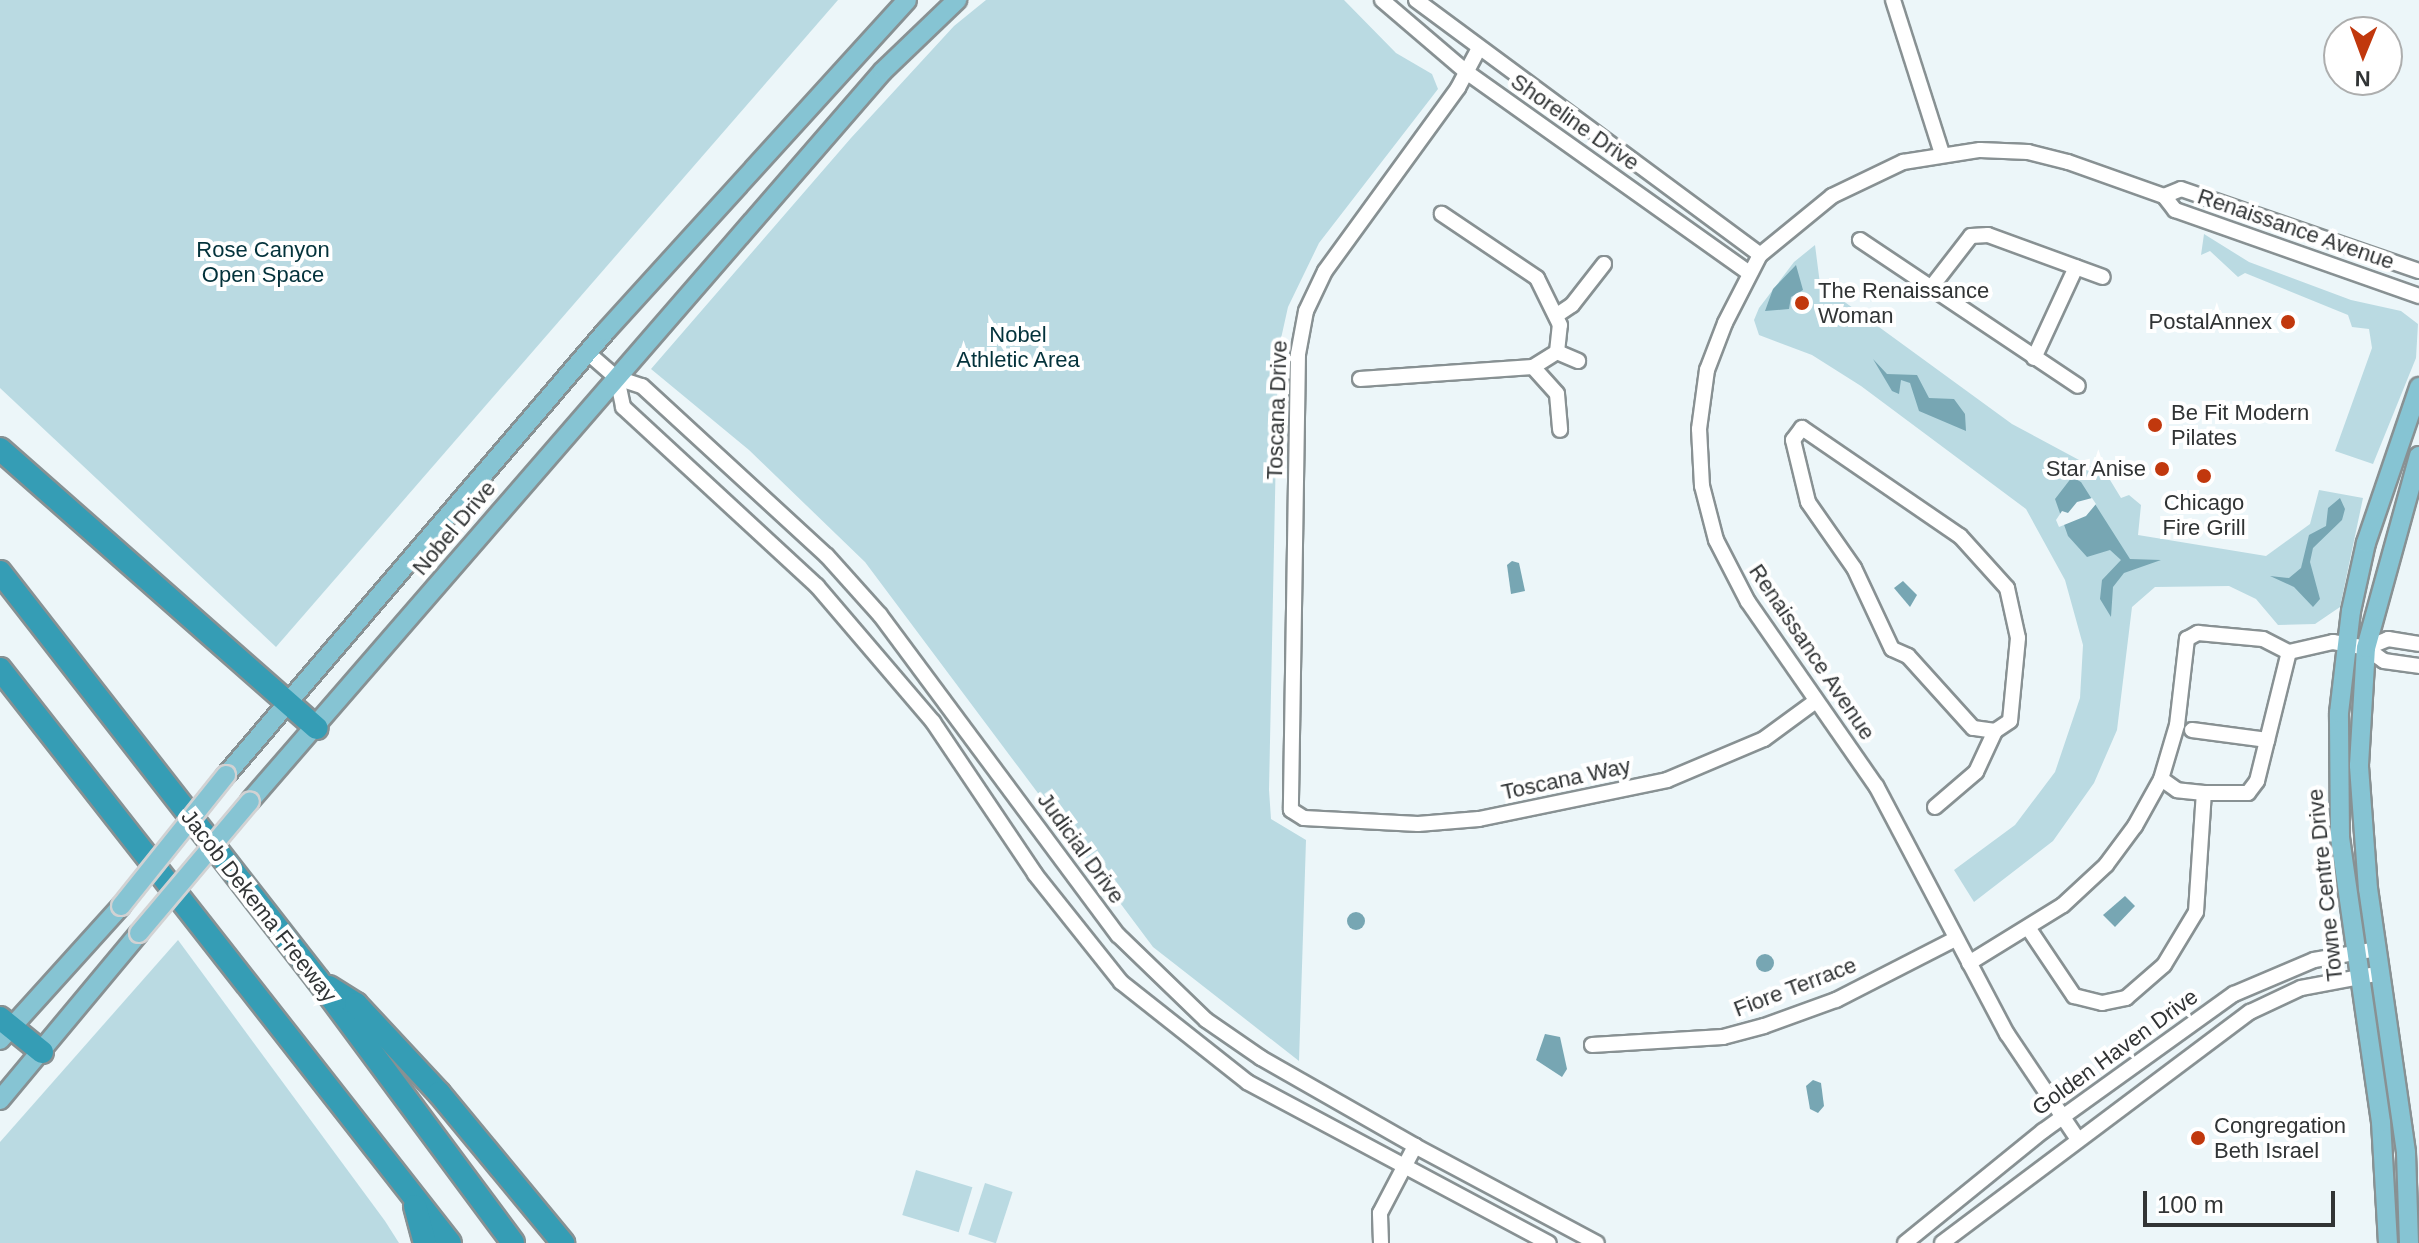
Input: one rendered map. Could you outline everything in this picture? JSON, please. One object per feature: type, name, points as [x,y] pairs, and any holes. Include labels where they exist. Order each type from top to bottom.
[{"type":"highway","points":[[0,449],[316,728]]},
{"type":"highway","name":"Jacob Dekema Freeway","points":[[0,572],[318,980],[513,1243]]},
{"type":"highway","points":[[0,669],[450,1243]]},
{"type":"highway","points":[[318,980],[356,1004],[377,1026],[563,1243]]},
{"type":"highway","points":[[4,1029],[42,1052]]},
{"type":"highway","points":[[412,1197],[425,1243]]},
{"type":"main road","name":"Nobel Drive","points":[[4,1029],[121,906],[226,775],[588,353],[907,0]]},
{"type":"main road","name":"Nobel Drive","points":[[0,1100],[250,801],[883,71],[957,0]]},
{"type":"main road","name":"Towne Centre Drive","points":[[2388,1243],[2385,1162],[2358,976],[2337,781],[2346,644],[2366,543],[2419,387]]},
{"type":"main road","name":"Towne Centre Drive","points":[[2409,1243],[2406,1152],[2360,807],[2366,648],[2419,456]]},
{"type":"street","name":"Shoreline Drive","points":[[1382,0],[1465,71],[1748,272]]},
{"type":"street","name":"Shoreline Drive","points":[[1416,0],[1478,50],[1760,255]]},
{"type":"street","points":[[1893,0],[1942,154]]},
{"type":"street","name":"Toscana Drive","points":[[1304,818],[1291,810],[1289,801],[1298,354],[1306,311],[1325,271],[1478,50]]},
{"type":"street","name":"Renaissance Avenue","points":[[2077,1138],[2007,1034],[1876,786],[1733,578],[1702,486],[1699,429],[1704,384],[1748,272],[1760,255],[1855,181],[1903,162],[1942,154],[2028,152],[2164,196],[2175,210],[2419,296]]},
{"type":"street","name":"Renaissance Avenue","points":[[2164,196],[2181,189],[2419,271]]},
{"type":"street","points":[[1442,214],[1537,278],[1557,315],[1557,352]]},
{"type":"street","points":[[1933,285],[1970,232],[1988,235],[2103,277]]},
{"type":"street","points":[[1860,240],[1933,285],[2078,386]]},
{"type":"street","points":[[1557,315],[1572,305],[1604,264]]},
{"type":"street","points":[[2034,358],[2076,267]]},
{"type":"street","points":[[1557,352],[1578,361]]},
{"type":"street","points":[[1360,379],[1533,367],[1557,352]]},
{"type":"street","name":"Judicial Drive","points":[[588,353],[617,378],[642,386],[754,484],[880,615],[1141,962],[1206,1020],[1261,1058],[1415,1146],[1597,1243]]},
{"type":"street","points":[[1533,367],[1557,394],[1560,430]]},
{"type":"street","name":"Judicial Drive","points":[[617,378],[623,407],[817,586],[933,722],[1035,874],[1121,982],[1247,1082],[1549,1243]]},
{"type":"street","points":[[1935,807],[1976,772],[1995,731],[2010,721],[2017,682],[2018,638],[2007,588],[1960,536],[1802,428],[1793,440],[1808,502],[1854,568],[1892,649],[1908,656],[1973,728],[1995,731]]},
{"type":"street","points":[[1969,963],[2029,929],[2106,865],[2161,779],[2177,725],[2187,639],[2198,633],[2263,639],[2289,652],[2313,642],[2346,644],[2366,648],[2384,661],[2419,666]]},
{"type":"street","points":[[2366,648],[2388,639],[2419,644]]},
{"type":"street","points":[[2161,779],[2177,790],[2248,793],[2265,762],[2267,740],[2289,652]]},
{"type":"street","name":"Toscana Way","points":[[1304,818],[1418,824],[1479,819],[1667,780],[1764,739],[1816,701]]},
{"type":"street","points":[[2192,730],[2267,740]]},
{"type":"street","points":[[2029,929],[2074,996],[2102,1003],[2126,998],[2146,984],[2178,946],[2196,912],[2204,793]]},
{"type":"street","name":"Fiore Terrace","points":[[1592,1045],[1723,1037],[1764,1026],[1836,1000],[1955,939]]},
{"type":"street","name":"Golden Haven Drive","points":[[1905,1243],[2063,1117],[2234,994],[2314,960],[2378,949]]},
{"type":"street","name":"Golden Haven Drive","points":[[1942,1243],[2077,1138],[2250,1012],[2301,988],[2381,973]]},
{"type":"street","points":[[1381,1243],[1380,1213],[1415,1146]]},
{"type":"green space","name":"Rose Canyon Open Space","points":[[0,0],[838,0],[276,647],[0,388]]},
{"type":"green space","name":"Nobel Athletic Area","points":[[986,0],[1344,0],[1396,53],[1432,74],[1438,89],[1319,243],[1288,307],[1278,352],[1269,790],[1271,819],[1306,840],[1299,1061],[1153,947],[865,562],[749,450],[651,369],[851,138],[954,26]]},
{"type":"green space","points":[[2204,234],[2249,262],[2351,300],[2401,311],[2418,324],[2416,358],[2373,464],[2335,451],[2372,348],[2369,329],[2352,327],[2348,315],[2245,273],[2238,277],[2210,251],[2201,255]]},
{"type":"green space","points":[[1815,245],[1820,284],[2012,424],[2107,475],[2121,498],[2129,495],[2141,505],[2138,535],[2266,556],[2310,524],[2319,490],[2363,498],[2340,607],[2315,624],[2278,625],[2256,599],[2229,586],[2155,587],[2132,607],[2117,730],[2094,783],[2053,841],[1974,902],[1954,870],[2015,825],[2055,772],[2080,698],[2083,645],[2065,580],[2026,509],[1861,386],[1812,355],[1759,335],[1754,320],[1759,308],[1794,262]]},
{"type":"green space","points":[[178,940],[399,1243],[0,1243],[0,1142]]},
{"type":"green space","points":[[916,1170],[972,1187],[959,1232],[902,1215]]},
{"type":"green space","points":[[985,1183],[1013,1192],[996,1243],[968,1234]]},
{"type":"shaded area","points":[[1796,265],[1803,290],[1791,297],[1789,309],[1765,311],[1773,289]]},
{"type":"shaded area","points":[[1873,359],[1887,374],[1917,375],[1929,398],[1954,399],[1965,414],[1966,431],[1919,411],[1910,383],[1901,380],[1899,394],[1892,391]]},
{"type":"shaded area","points":[[2072,477],[2081,482],[2130,559],[2161,560],[2124,573],[2113,587],[2111,617],[2100,599],[2102,580],[2121,560],[2110,550],[2087,557],[2068,536],[2055,499]]},
{"type":"shaded area","points":[[2340,498],[2345,509],[2342,520],[2313,548],[2310,562],[2320,599],[2313,607],[2294,587],[2270,576],[2289,578],[2301,568],[2309,535],[2326,526],[2328,508]]},
{"type":"shaded area","points":[[1512,561],[1519,563],[1525,591],[1511,594],[1507,565]]},
{"type":"shaded area","points":[[1903,581],[1917,595],[1910,607],[1894,588]]},
{"type":"shaded area","points":[[2125,896],[2135,906],[2115,927],[2103,915]]},
{"type":"shaded area","points":[[1352,912],[1360,912],[1365,921],[1363,928],[1352,930],[1347,925],[1347,917]]},
{"type":"shaded area","points":[[1761,954],[1769,954],[1774,963],[1772,970],[1761,972],[1756,967],[1756,959]]},
{"type":"shaded area","points":[[1545,1034],[1560,1037],[1567,1069],[1562,1077],[1536,1060]]},
{"type":"shaded area","points":[[1813,1080],[1821,1083],[1824,1106],[1818,1113],[1810,1109],[1806,1086]]},
{"type":"pier","points":[[2092,498],[2096,504],[2086,516],[2059,527],[2056,520],[2062,511],[2068,513],[2077,502]]},
{"type":"place","name":"The Renaissance Woman","points":[[1802,303]]},
{"type":"place","name":"PostalAnnex","points":[[2288,322]]},
{"type":"place","name":"Be Fit Modern Pilates","points":[[2155,425]]},
{"type":"place","name":"Star Anise","points":[[2162,469]]},
{"type":"place","name":"Chicago Fire Grill","points":[[2204,476]]},
{"type":"place","name":"Congregation Beth Israel","points":[[2198,1138]]}]
